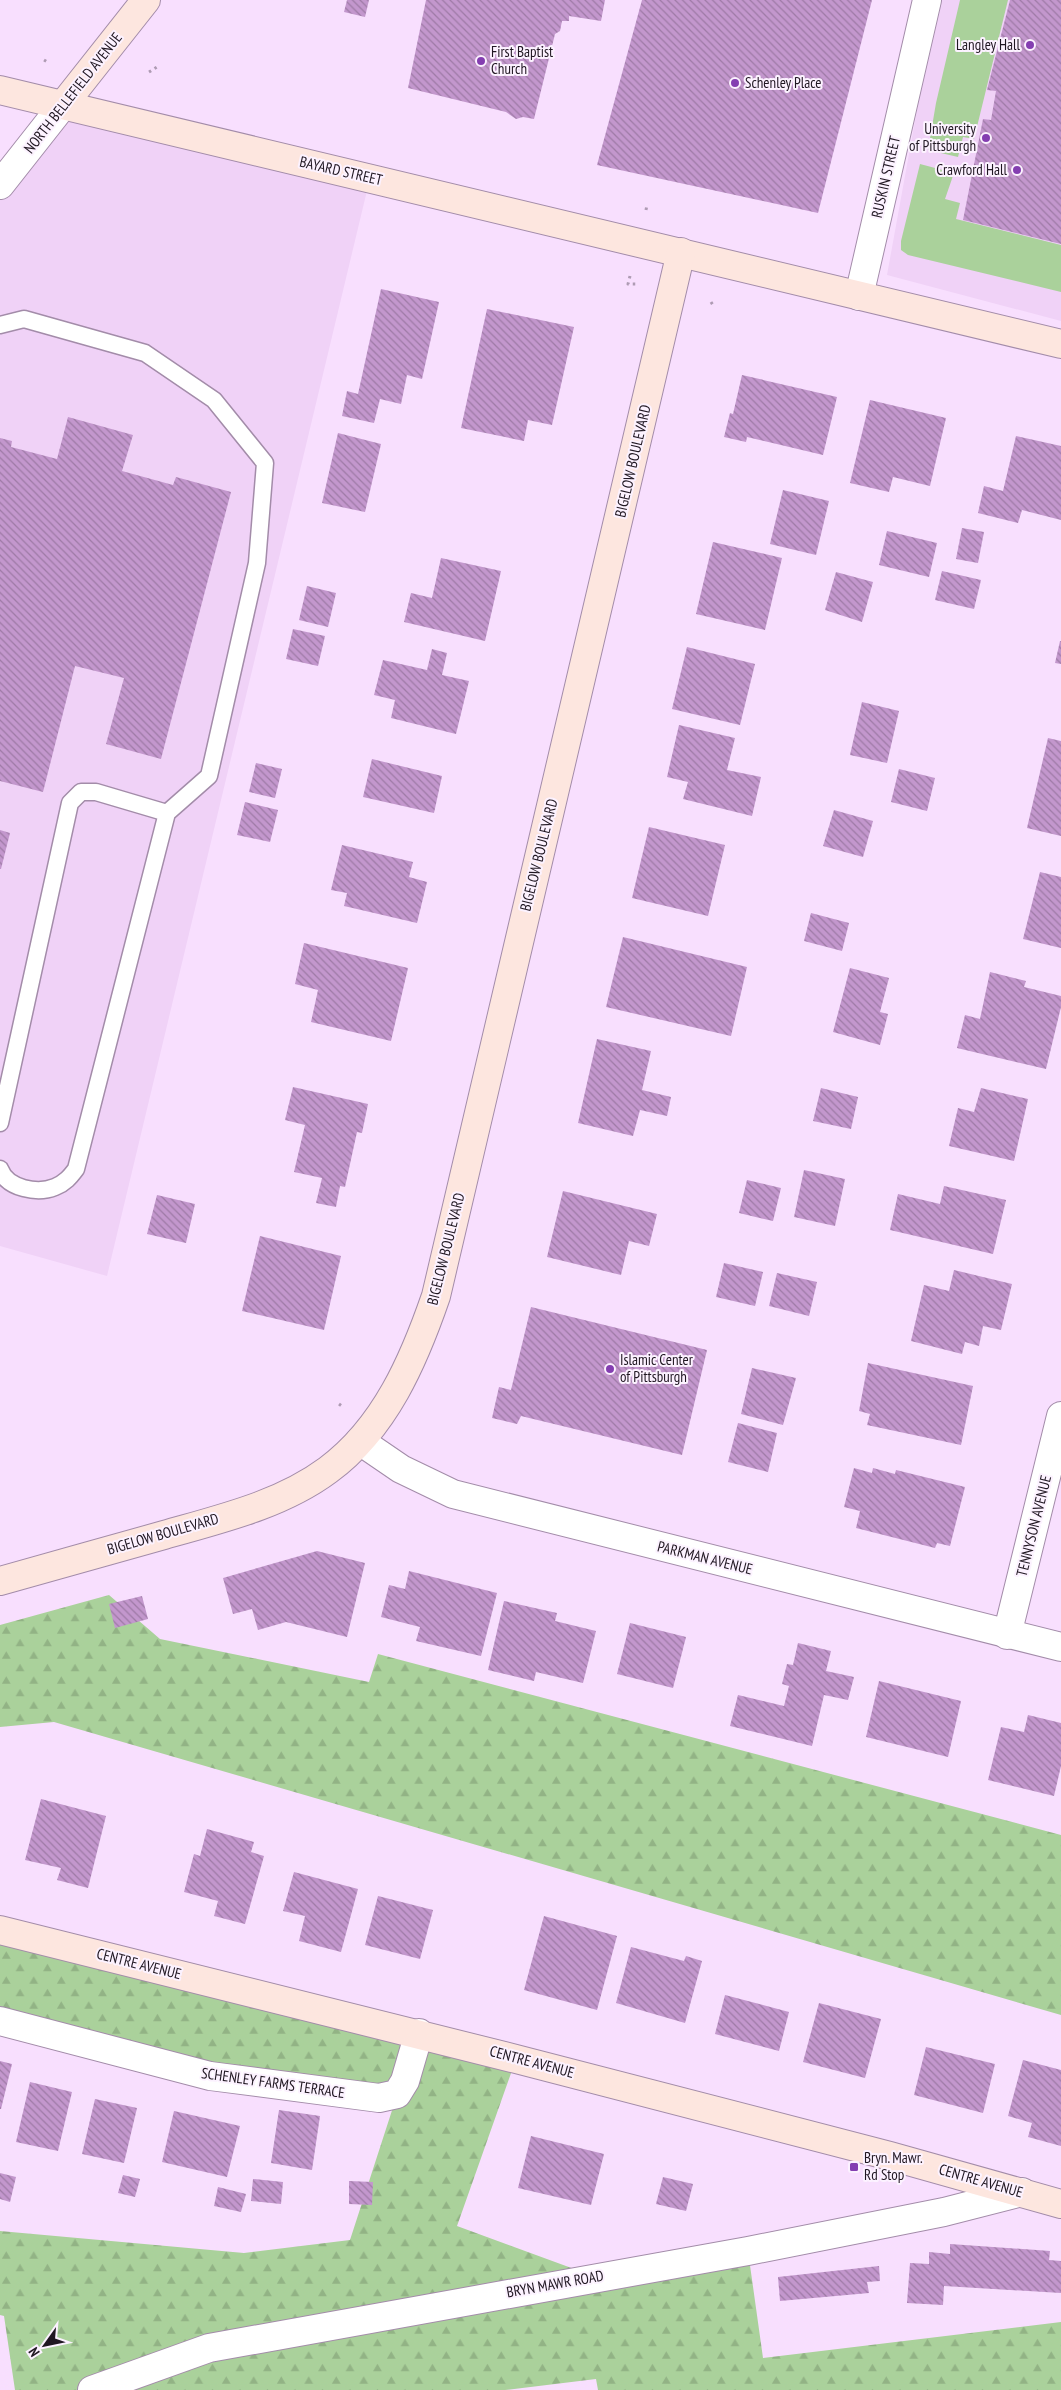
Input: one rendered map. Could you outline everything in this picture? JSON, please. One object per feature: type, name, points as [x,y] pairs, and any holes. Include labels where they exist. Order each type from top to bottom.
[{"type":"main road","name":"NORTH BELLEFIELD AVENUE","points":[[63,105],[146,0]]},
{"type":"main road","name":"BAYARD STREET","points":[[0,90],[681,252]]},
{"type":"main road","points":[[681,252],[1061,344]]},
{"type":"main road","name":"BIGELOW BOULEVARD","points":[[0,1581],[272,1502],[330,1470],[360,1441],[410,1367],[436,1296],[681,252]]},
{"type":"main road","name":"CENTRE AVENUE","points":[[0,1930],[419,2033],[890,2156],[1061,2204]]},
{"type":"street","name":"RUSKIN STREET","points":[[859,296],[927,0]]},
{"type":"street","name":"NORTH BELLEFIELD AVENUE","points":[[0,185],[63,105]]},
{"type":"street","name":"TENNYSON AVENUE","points":[[1007,1635],[1061,1416]]},
{"type":"street","name":"PARKMAN AVENUE","points":[[360,1441],[401,1469],[453,1494],[1007,1635],[1061,1647]]},
{"type":"street","name":"SCHENLEY FARMS TERRACE","points":[[0,2021],[210,2076],[379,2098],[397,2094],[405,2081],[419,2033]]},
{"type":"street","name":"BRYN MAWR ROAD","points":[[92,2390],[209,2348],[748,2251],[944,2212],[1022,2192]]},
{"type":"lane","points":[[0,326],[24,318],[145,353],[214,400],[266,463],[257,563],[209,776],[167,813],[76,1169],[67,1180],[54,1188],[33,1190],[12,1184],[0,1169]]},
{"type":"lane","points":[[0,1123],[70,803],[81,792],[96,792],[167,813]]},
{"type":"path","points":[[44,60],[48,63]]},
{"type":"path","points":[[149,72],[157,68]]},
{"type":"path","points":[[646,210],[647,205]]},
{"type":"path","points":[[630,276],[628,284],[636,284]]},
{"type":"path","points":[[339,1404],[343,1407]]},
{"type":"shaded area","name":"University of Pittsburgh","points":[[937,0],[1061,0],[1061,321],[887,275]]},
{"type":"shaded area","points":[[63,105],[370,178],[107,1276],[0,1246],[0,185]]},
{"type":"green space","points":[[960,0],[1008,0],[974,139],[963,137],[958,157],[928,150],[936,103]]},
{"type":"green space","points":[[920,164],[954,173],[945,199],[960,203],[956,219],[1061,245],[1061,292],[908,255],[901,250],[901,241]]},
{"type":"green space","points":[[109,1595],[160,1639],[369,1682],[378,1654],[1061,1835],[1061,2015],[54,1722],[0,1727],[0,1625]]},
{"type":"green space","points":[[0,1930],[516,2059],[457,2226],[596,2277],[748,2251],[763,2358],[1061,2322],[1061,2390],[598,2390],[596,2379],[505,2390],[15,2390],[4,2316],[0,2315],[0,2231],[244,2253],[350,2240],[397,2095],[379,2098],[0,2021]]},
{"type":"building","points":[[347,0],[369,0],[365,17],[344,12]]},
{"type":"building","name":"First Baptist Church","points":[[426,0],[605,0],[601,21],[569,16],[569,21],[562,21],[560,31],[555,34],[534,119],[523,117],[516,119],[506,112],[408,88]]},
{"type":"building","name":"Schenley Place","points":[[642,0],[872,0],[818,213],[597,165]]},
{"type":"building","name":"Crawford Hall","points":[[1010,0],[1061,0],[1061,244],[963,220],[983,119],[991,120],[996,91],[987,90]]},
{"type":"building","points":[[381,289],[439,302],[422,379],[407,375],[401,404],[380,399],[374,423],[342,416],[347,391],[358,394]]},
{"type":"building","points":[[487,309],[574,327],[552,425],[528,420],[524,441],[461,428]]},
{"type":"building","points":[[742,375],[837,397],[823,455],[747,437],[746,442],[724,437],[730,413],[733,414]]},
{"type":"building","points":[[870,400],[946,418],[930,486],[893,477],[889,492],[850,483]]},
{"type":"building","points":[[68,417],[133,435],[122,471],[173,485],[176,477],[231,492],[161,759],[106,744],[124,678],[75,666],[43,792],[0,781],[0,438],[12,441],[11,447],[57,459]]},
{"type":"building","points":[[338,433],[381,444],[365,512],[322,503]]},
{"type":"building","points":[[1016,436],[1061,446],[1061,520],[1022,510],[1018,523],[978,513],[984,486],[1003,491]]},
{"type":"building","points":[[783,490],[829,501],[816,555],[770,544]]},
{"type":"building","points":[[962,528],[984,532],[978,563],[956,559]]},
{"type":"building","points":[[887,531],[937,543],[929,577],[879,565]]},
{"type":"building","points":[[713,542],[782,558],[765,630],[696,614]]},
{"type":"building","points":[[441,558],[501,571],[485,641],[404,622],[411,593],[432,598]]},
{"type":"building","points":[[942,571],[981,580],[974,609],[935,600]]},
{"type":"building","points":[[836,572],[873,582],[862,622],[825,610]]},
{"type":"building","points":[[307,586],[336,593],[328,627],[299,620]]},
{"type":"building","points":[[293,629],[325,636],[318,666],[286,659]]},
{"type":"building","points":[[1061,641],[1061,664],[1055,663]]},
{"type":"building","points":[[687,647],[755,664],[740,725],[672,709]]},
{"type":"building","points":[[432,649],[447,653],[442,675],[469,681],[456,734],[391,718],[395,700],[374,695],[383,660],[427,670]]},
{"type":"building","points":[[862,702],[899,711],[887,763],[850,755]]},
{"type":"building","points":[[679,725],[735,738],[727,770],[761,777],[752,816],[683,799],[688,782],[667,777]]},
{"type":"building","points":[[1048,738],[1061,741],[1061,836],[1027,828]]},
{"type":"building","points":[[372,759],[442,776],[434,813],[363,797]]},
{"type":"building","points":[[256,763],[282,769],[275,798],[249,792]]},
{"type":"building","points":[[899,769],[935,778],[927,811],[891,802]]},
{"type":"building","points":[[245,802],[278,810],[270,842],[237,835]]},
{"type":"building","points":[[834,810],[873,821],[863,857],[823,846]]},
{"type":"building","points":[[649,827],[725,845],[708,916],[632,898]]},
{"type":"building","points":[[0,830],[10,833],[1,869],[0,869]]},
{"type":"building","points":[[342,845],[413,862],[409,877],[427,882],[417,923],[344,906],[347,893],[331,890]]},
{"type":"building","points":[[1040,872],[1061,877],[1061,948],[1023,939]]},
{"type":"building","points":[[811,913],[849,923],[842,951],[804,941]]},
{"type":"building","points":[[623,937],[747,967],[731,1036],[606,1007]]},
{"type":"building","points":[[304,943],[408,968],[391,1041],[311,1022],[318,990],[295,984]]},
{"type":"building","points":[[850,968],[889,978],[880,1012],[888,1014],[880,1045],[833,1032]]},
{"type":"building","points":[[990,972],[1026,981],[1024,987],[1061,996],[1061,1007],[1046,1069],[957,1048],[965,1015],[980,1019]]},
{"type":"building","points":[[597,1039],[651,1051],[642,1090],[671,1097],[667,1116],[640,1110],[633,1136],[578,1123]]},
{"type":"building","points":[[293,1087],[368,1104],[362,1133],[357,1132],[345,1187],[340,1186],[336,1207],[316,1203],[322,1178],[294,1172],[305,1125],[285,1120]]},
{"type":"building","points":[[821,1088],[858,1097],[851,1129],[813,1121]]},
{"type":"building","points":[[981,1088],[1028,1099],[1014,1161],[949,1146],[958,1108],[974,1112]]},
{"type":"building","points":[[804,1170],[845,1179],[835,1226],[794,1217]]},
{"type":"building","points":[[747,1180],[781,1188],[773,1221],[739,1213]]},
{"type":"building","points":[[944,1186],[1006,1200],[993,1254],[890,1230],[898,1194],[940,1204]]},
{"type":"building","points":[[563,1191],[657,1214],[649,1246],[629,1241],[621,1275],[547,1257]]},
{"type":"building","points":[[157,1195],[195,1204],[186,1243],[147,1234]]},
{"type":"building","points":[[260,1236],[341,1256],[324,1330],[242,1311]]},
{"type":"building","points":[[724,1263],[763,1272],[755,1306],[716,1297]]},
{"type":"building","points":[[954,1270],[1012,1284],[1001,1330],[983,1326],[979,1346],[965,1342],[962,1354],[911,1341],[924,1285],[949,1291]]},
{"type":"building","points":[[777,1273],[817,1282],[809,1316],[769,1306]]},
{"type":"building","name":"Islamic Center of Pittsburgh","points":[[531,1307],[707,1350],[682,1455],[521,1416],[517,1424],[492,1418],[499,1387],[511,1390]]},
{"type":"building","points":[[868,1363],[973,1386],[961,1445],[867,1425],[870,1414],[859,1411]]},
{"type":"building","points":[[752,1368],[796,1378],[783,1425],[741,1414]]},
{"type":"building","points":[[738,1423],[777,1433],[768,1472],[728,1462]]},
{"type":"building","points":[[854,1468],[872,1473],[873,1468],[895,1474],[896,1470],[965,1487],[950,1546],[937,1543],[935,1548],[856,1528],[860,1511],[844,1507]]},
{"type":"building","points":[[317,1551],[365,1563],[347,1637],[286,1622],[258,1630],[252,1609],[233,1614],[223,1578]]},
{"type":"building","points":[[409,1571],[497,1593],[481,1656],[416,1641],[420,1627],[381,1617],[389,1585],[405,1589]]},
{"type":"building","points":[[142,1596],[148,1619],[115,1628],[109,1604]]},
{"type":"building","points":[[504,1601],[557,1613],[555,1621],[596,1631],[583,1683],[536,1672],[534,1681],[488,1670]]},
{"type":"building","points":[[630,1623],[686,1637],[673,1688],[617,1674]]},
{"type":"building","points":[[798,1643],[831,1651],[826,1671],[854,1677],[848,1700],[824,1695],[812,1746],[730,1726],[738,1695],[784,1706],[789,1686],[782,1684],[787,1664],[793,1665]]},
{"type":"building","points":[[879,1681],[961,1701],[948,1757],[866,1737]]},
{"type":"building","points":[[1028,1715],[1061,1723],[1061,1766],[1054,1796],[988,1780],[1001,1727],[1024,1732]]},
{"type":"building","points":[[41,1799],[106,1816],[88,1888],[57,1880],[61,1868],[25,1860]]},
{"type":"building","points":[[207,1829],[254,1842],[251,1852],[264,1856],[245,1924],[214,1916],[218,1901],[184,1892],[194,1854],[200,1856]]},
{"type":"building","points":[[294,1872],[358,1889],[341,1952],[299,1941],[305,1916],[283,1911]]},
{"type":"building","points":[[378,1896],[433,1910],[420,1959],[365,1945]]},
{"type":"building","points":[[544,1916],[617,1936],[597,2010],[524,1990]]},
{"type":"building","points":[[631,1947],[684,1961],[686,1956],[702,1961],[685,2023],[616,2003]]},
{"type":"building","points":[[725,1995],[789,2012],[779,2051],[715,2034]]},
{"type":"building","points":[[819,2003],[881,2019],[865,2078],[803,2062]]},
{"type":"building","points":[[926,2047],[995,2064],[983,2113],[914,2095]]},
{"type":"building","points":[[1023,2060],[1061,2070],[1061,2146],[1028,2137],[1032,2123],[1008,2116]]},
{"type":"building","points":[[0,2061],[12,2064],[1,2109],[0,2109]]},
{"type":"building","points":[[30,2082],[72,2092],[58,2151],[16,2142]]},
{"type":"building","points":[[95,2099],[137,2108],[124,2163],[82,2154]]},
{"type":"building","points":[[279,2110],[320,2116],[312,2170],[271,2163]]},
{"type":"building","points":[[174,2111],[240,2126],[227,2177],[162,2162]]},
{"type":"building","points":[[531,2136],[604,2154],[591,2205],[518,2188]]},
{"type":"building","points":[[0,2173],[16,2177],[10,2202],[0,2199]]},
{"type":"building","points":[[123,2175],[140,2179],[135,2197],[118,2193]]},
{"type":"building","points":[[663,2177],[693,2184],[686,2211],[656,2204]]},
{"type":"building","points":[[253,2179],[283,2182],[281,2204],[251,2201]]},
{"type":"building","points":[[349,2181],[373,2182],[372,2205],[349,2204]]},
{"type":"building","points":[[218,2187],[246,2194],[241,2212],[214,2206]]},
{"type":"building","points":[[950,2244],[1050,2251],[1049,2260],[1061,2261],[1061,2293],[944,2286],[943,2305],[907,2303],[910,2263],[929,2264],[929,2252],[950,2254]]},
{"type":"building","points":[[879,2266],[880,2281],[867,2282],[869,2293],[780,2301],[778,2277]]},
{"type":"place","name":"Langley Hall","points":[[1030,45]]},
{"type":"place","name":"First Baptist Church","points":[[481,61]]},
{"type":"place","name":"Schenley Place","points":[[735,83]]},
{"type":"place","name":"University of Pittsburgh","points":[[986,138]]},
{"type":"place","name":"Crawford Hall","points":[[1017,170]]},
{"type":"place","name":"Islamic Center of Pittsburgh","points":[[610,1369]]},
{"type":"place","name":"Bryn. Mawr. Rd Stop","points":[[854,2167]]}]
